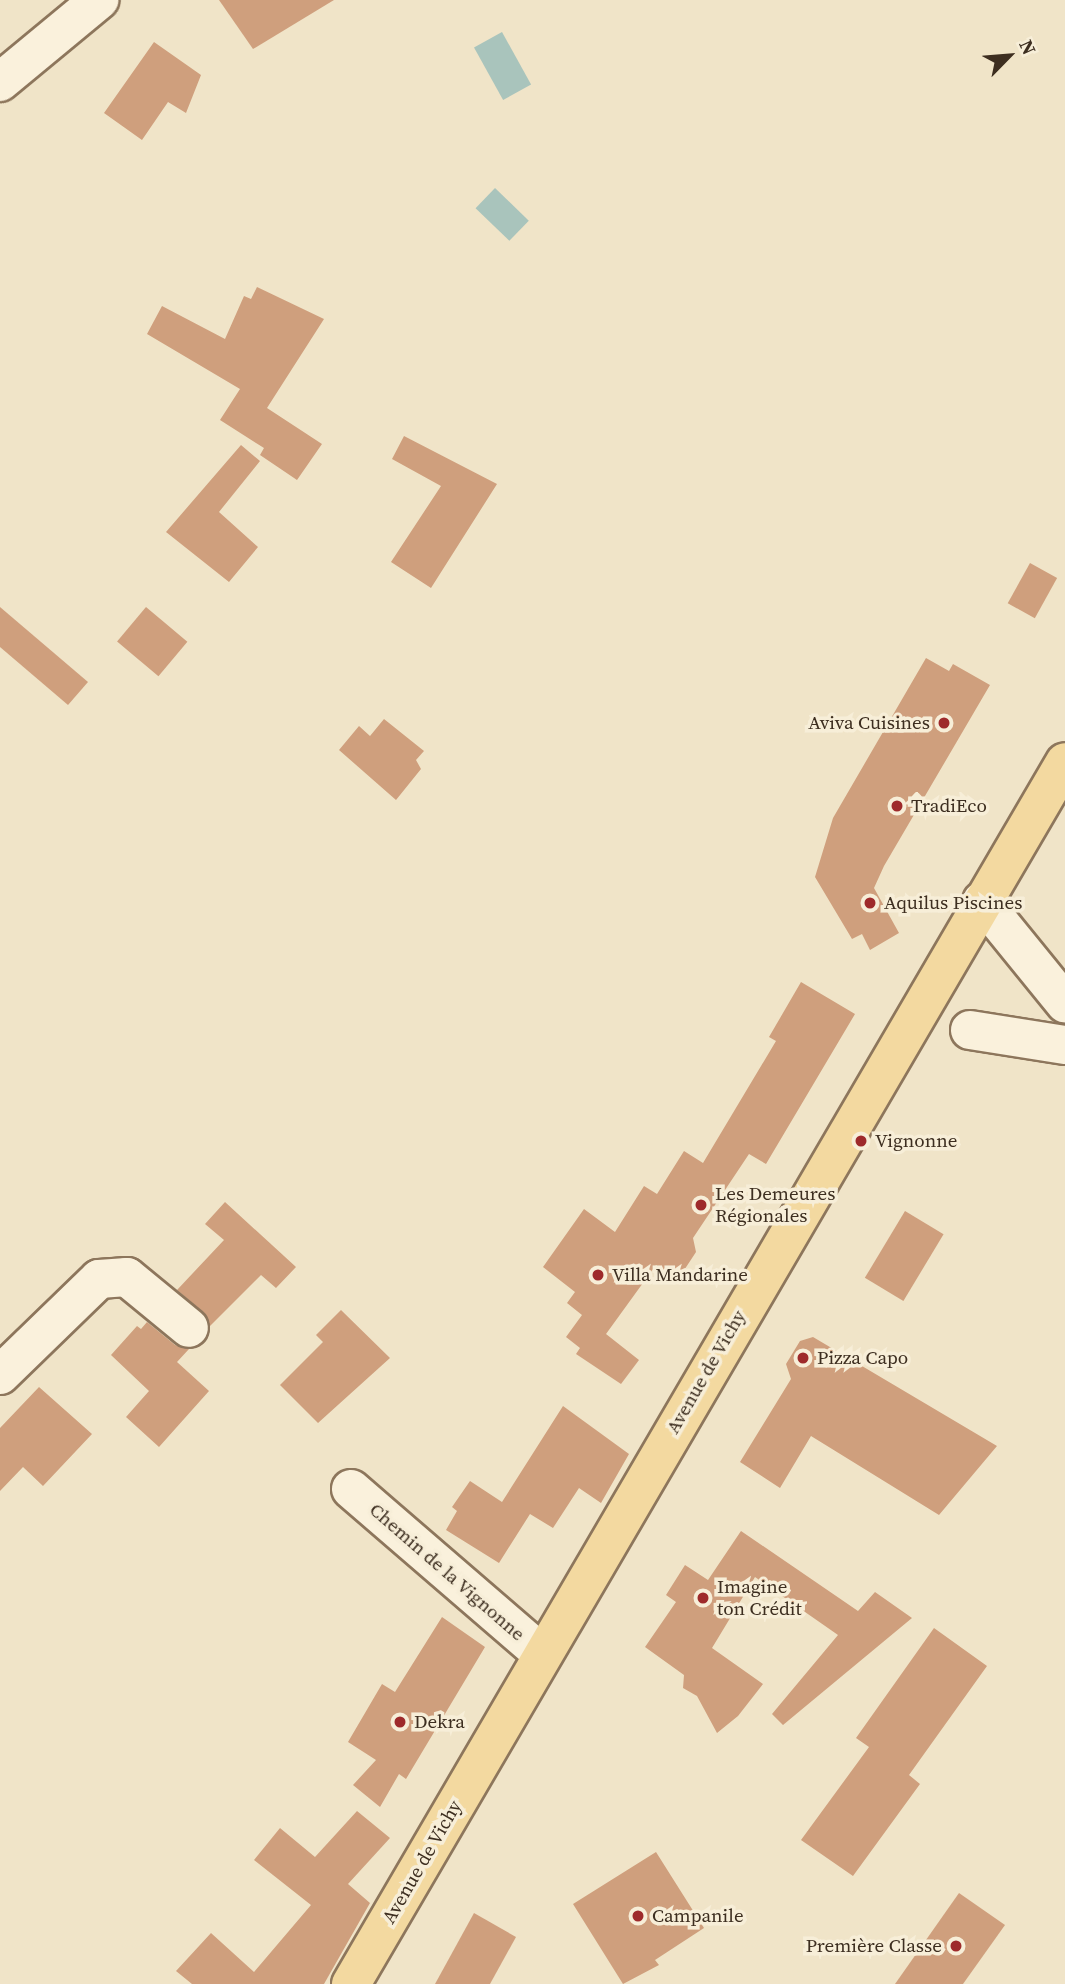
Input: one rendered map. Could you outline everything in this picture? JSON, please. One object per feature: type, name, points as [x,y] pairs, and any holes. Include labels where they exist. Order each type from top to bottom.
[{"type":"main road","name":"Avenue de Vichy","points":[[351,1984],[1065,762]]},
{"type":"street","points":[[0,82],[99,0]]},
{"type":"street","points":[[982,901],[1065,1003]]},
{"type":"street","points":[[970,1030],[1065,1045]]},
{"type":"street","points":[[0,1376],[99,1279],[127,1277],[189,1328]]},
{"type":"street","name":"Chemin de la Vignonne","points":[[351,1489],[542,1654]]},
{"type":"water","points":[[502,32],[531,84],[503,100],[474,48]]},
{"type":"water","points":[[495,188],[529,221],[509,241],[476,208]]},
{"type":"building","points":[[219,0],[334,0],[253,49]]},
{"type":"building","points":[[154,42],[201,75],[186,113],[168,102],[142,140],[104,113]]},
{"type":"building","points":[[257,287],[324,319],[267,408],[322,444],[297,480],[260,455],[264,448],[220,420],[240,389],[147,334],[162,306],[225,339],[244,296],[251,299]]},
{"type":"building","points":[[404,436],[497,484],[431,588],[391,562],[441,486],[392,459]]},
{"type":"building","points":[[241,445],[260,461],[219,512],[258,547],[229,582],[166,532]]},
{"type":"building","points":[[1030,563],[1057,578],[1035,618],[1008,603]]},
{"type":"building","points":[[0,607],[88,682],[68,705],[0,647]]},
{"type":"building","points":[[146,607],[187,642],[158,676],[117,641]]},
{"type":"building","points":[[926,658],[949,671],[953,664],[990,685],[884,866],[874,888],[899,933],[870,950],[862,934],[852,939],[815,877],[833,818]]},
{"type":"building","points":[[384,719],[424,751],[416,760],[421,769],[396,800],[339,750],[359,726],[370,736]]},
{"type":"building","points":[[801,982],[855,1014],[766,1164],[749,1154],[693,1238],[696,1252],[677,1281],[656,1265],[606,1334],[639,1360],[621,1384],[576,1354],[580,1348],[566,1337],[582,1315],[567,1303],[575,1292],[543,1267],[584,1209],[615,1232],[644,1186],[657,1194],[684,1151],[703,1163],[776,1041],[769,1037]]},
{"type":"building","points":[[225,1202],[296,1267],[276,1288],[261,1275],[210,1326],[203,1312],[177,1290],[224,1240],[205,1224]]},
{"type":"building","points":[[905,1211],[944,1234],[903,1301],[865,1278]]},
{"type":"building","points":[[341,1310],[390,1358],[318,1423],[280,1385],[323,1342],[316,1335]]},
{"type":"building","points":[[147,1322],[175,1345],[189,1349],[177,1362],[209,1391],[159,1447],[126,1417],[149,1391],[111,1355],[137,1326],[141,1329]]},
{"type":"building","points":[[813,1337],[997,1446],[939,1515],[811,1436],[780,1488],[740,1462],[791,1379],[786,1364],[800,1341]]},
{"type":"building","points":[[39,1387],[92,1434],[43,1486],[23,1467],[0,1491],[0,1428]]},
{"type":"building","points":[[563,1406],[629,1454],[601,1503],[579,1488],[553,1528],[530,1514],[499,1563],[446,1530],[457,1511],[452,1507],[470,1481],[502,1502]]},
{"type":"building","points":[[741,1531],[858,1611],[875,1592],[912,1618],[783,1725],[772,1714],[838,1635],[755,1577],[712,1648],[763,1684],[738,1716],[717,1733],[697,1696],[683,1688],[684,1675],[645,1647],[676,1602],[666,1595],[685,1565],[708,1580]]},
{"type":"building","points":[[442,1617],[485,1647],[406,1779],[399,1774],[380,1807],[353,1785],[376,1760],[348,1742],[382,1684],[395,1692]]},
{"type":"building","points":[[934,1628],[987,1666],[909,1775],[920,1784],[853,1876],[801,1840],[869,1747],[856,1738]]},
{"type":"building","points":[[357,1811],[390,1838],[348,1884],[370,1903],[324,1984],[192,1984],[176,1971],[211,1933],[254,1972],[311,1905],[254,1860],[280,1828],[315,1857]]},
{"type":"building","name":"Campanile","points":[[656,1852],[704,1928],[655,1960],[659,1965],[623,1984],[573,1904]]},
{"type":"building","name":"Première Classe","points":[[959,1893],[1005,1925],[963,1984],[895,1984]]},
{"type":"building","points":[[474,1913],[516,1937],[490,1984],[435,1984]]},
{"type":"place","name":"Aviva Cuisines","points":[[944,723]]},
{"type":"place","name":"TradiEco","points":[[897,806]]},
{"type":"place","name":"Aquilus Piscines","points":[[870,903]]},
{"type":"place","name":"Vignonne","points":[[861,1141]]},
{"type":"place","name":"Les Demeures Régionales","points":[[701,1205]]},
{"type":"place","name":"Villa Mandarine","points":[[598,1275]]},
{"type":"place","name":"Pizza Capo","points":[[803,1358]]},
{"type":"place","name":"Imagine ton Crédit","points":[[703,1598]]},
{"type":"place","name":"Dekra","points":[[400,1722]]},
{"type":"place","name":"Campanile","points":[[638,1916]]},
{"type":"place","name":"Première Classe","points":[[956,1946]]}]
